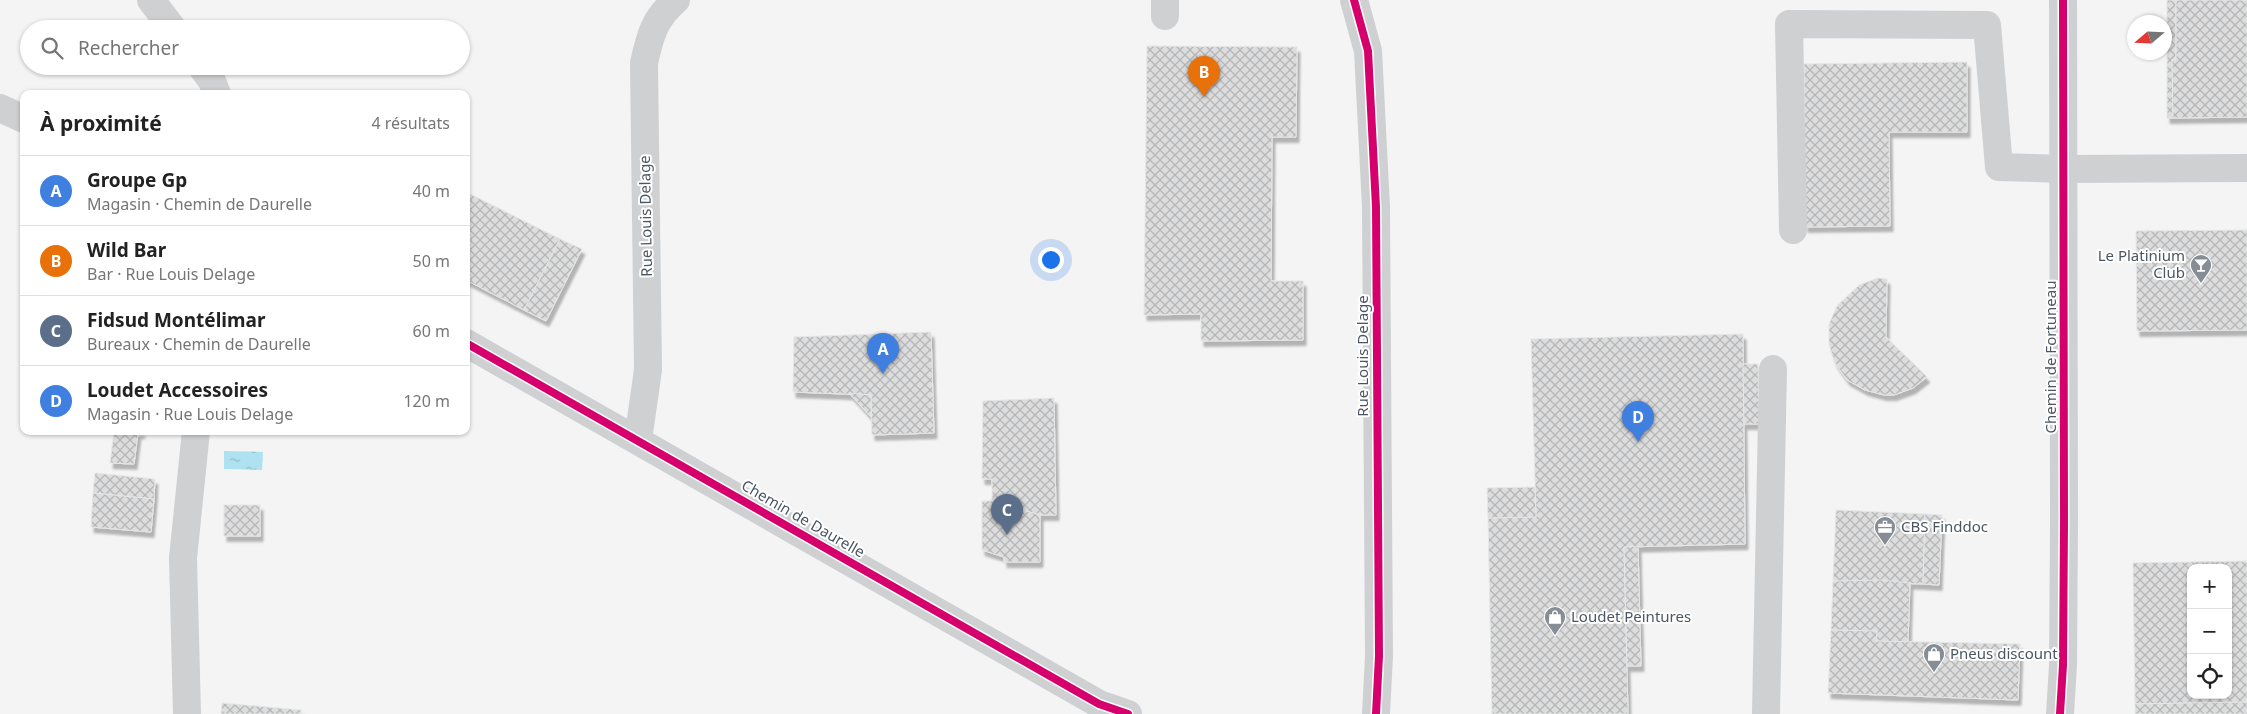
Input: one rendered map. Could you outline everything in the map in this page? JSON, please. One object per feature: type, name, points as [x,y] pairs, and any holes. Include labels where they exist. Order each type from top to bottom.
[{"type":"street","points":[[151,0],[166,20]]},
{"type":"street","name":"Rue Louis Delage","points":[[638,440],[648,370],[644,63],[651,33],[663,12],[676,0]]},
{"type":"street","name":"Rue Louis Delage","points":[[1354,0],[1368,51],[1376,207],[1379,656],[1376,714]]},
{"type":"street","name":"Chemin de Fortuneau","points":[[2060,714],[2063,665],[2065,169],[2063,0]]},
{"type":"street","points":[[1793,230],[1789,24],[1987,26],[1999,167],[2065,169],[2247,168]]},
{"type":"street","points":[[208,75],[215,90]]},
{"type":"street","points":[[0,108],[20,117]]},
{"type":"street","name":"Chemin de Daurelle","points":[[470,345],[1099,704],[1128,714]]},
{"type":"street","points":[[1766,714],[1773,369]]},
{"type":"street","points":[[187,714],[184,558],[196,435]]},
{"type":"water","points":[[224,451],[263,452],[262,470],[224,469]]},
{"type":"building","points":[[2167,0],[2176,0],[2176,60],[2172,60],[2172,15],[2167,15]]},
{"type":"building","points":[[2176,0],[2247,0],[2247,117],[2173,118],[2172,60],[2176,60]]},
{"type":"building","points":[[1147,46],[1297,47],[1296,137],[1272,137],[1271,281],[1303,281],[1303,340],[1201,341],[1201,314],[1144,315]]},
{"type":"building","points":[[2167,60],[2172,60],[2173,118],[2167,118]]},
{"type":"building","points":[[1967,62],[1967,132],[1889,132],[1890,226],[1805,227],[1804,64]]},
{"type":"building","points":[[470,194],[560,239],[524,310],[470,282]]},
{"type":"building","points":[[2247,230],[2247,330],[2137,331],[2136,231]]},
{"type":"building","points":[[560,239],[582,249],[546,321],[524,310]]},
{"type":"building","points":[[1878,278],[1887,279],[1886,337],[1927,377],[1913,388],[1894,395],[1884,395],[1865,390],[1847,380],[1835,363],[1829,345],[1829,324],[1837,306],[1859,285]]},
{"type":"building","points":[[931,332],[934,433],[872,435],[871,395],[793,392],[794,337]]},
{"type":"building","points":[[1743,334],[1745,544],[1624,547],[1628,714],[1492,714],[1488,518],[1536,517],[1531,339]]},
{"type":"building","points":[[1743,364],[1758,364],[1759,424],[1744,424]]},
{"type":"building","points":[[849,393],[871,395],[871,417]]},
{"type":"building","points":[[1054,398],[1056,515],[1040,515],[992,501],[992,479],[982,479],[983,401]]},
{"type":"building","points":[[114,435],[138,435],[134,464],[110,463]]},
{"type":"building","points":[[95,473],[155,479],[154,499],[93,493]]},
{"type":"building","points":[[1535,487],[1536,517],[1488,518],[1487,488]]},
{"type":"building","points":[[93,493],[154,499],[151,532],[91,527]]},
{"type":"building","points":[[982,501],[992,501],[1040,515],[1040,562],[1004,562],[1004,557],[982,550]]},
{"type":"building","points":[[224,505],[260,505],[260,536],[224,536]]},
{"type":"building","points":[[1836,510],[1925,514],[1923,584],[1833,581]]},
{"type":"building","points":[[1925,514],[1942,515],[1939,585],[1923,584]]},
{"type":"building","points":[[1638,546],[1641,666],[1627,666],[1624,547]]},
{"type":"building","points":[[2247,561],[2247,702],[2135,704],[2133,563]]},
{"type":"building","points":[[1882,580],[1910,583],[1908,642],[1876,641],[1877,631],[1831,630],[1833,581]]},
{"type":"building","points":[[1831,630],[1877,631],[1876,641],[2020,644],[2018,700],[1828,693]]},
{"type":"building","points":[[2247,702],[2247,714],[2135,714],[2135,704]]},
{"type":"building","points":[[222,703],[301,710],[301,714],[221,714]]},
{"type":"cycle path","points":[[1354,0],[1368,51],[1376,207],[1379,656],[1376,714]]},
{"type":"cycle path","points":[[2060,714],[2063,665],[2064,522],[2063,0]]},
{"type":"cycle path","points":[[470,345],[1099,704],[1128,714]]},
{"type":"place","name":"Wild Bar","points":[[1204,97]]},
{"type":"place","name":"Le Platinium Club","points":[[2201,284]]},
{"type":"place","name":"Groupe Gp","points":[[883,374]]},
{"type":"place","name":"Loudet Accessoires","points":[[1638,442]]},
{"type":"place","name":"Fidsud Montélimar","points":[[1007,535]]},
{"type":"place","name":"CBS Finddoc","points":[[1885,546]]},
{"type":"place","name":"Loudet Peintures","points":[[1555,636]]},
{"type":"place","name":"Pneus discount","points":[[1934,673]]}]
